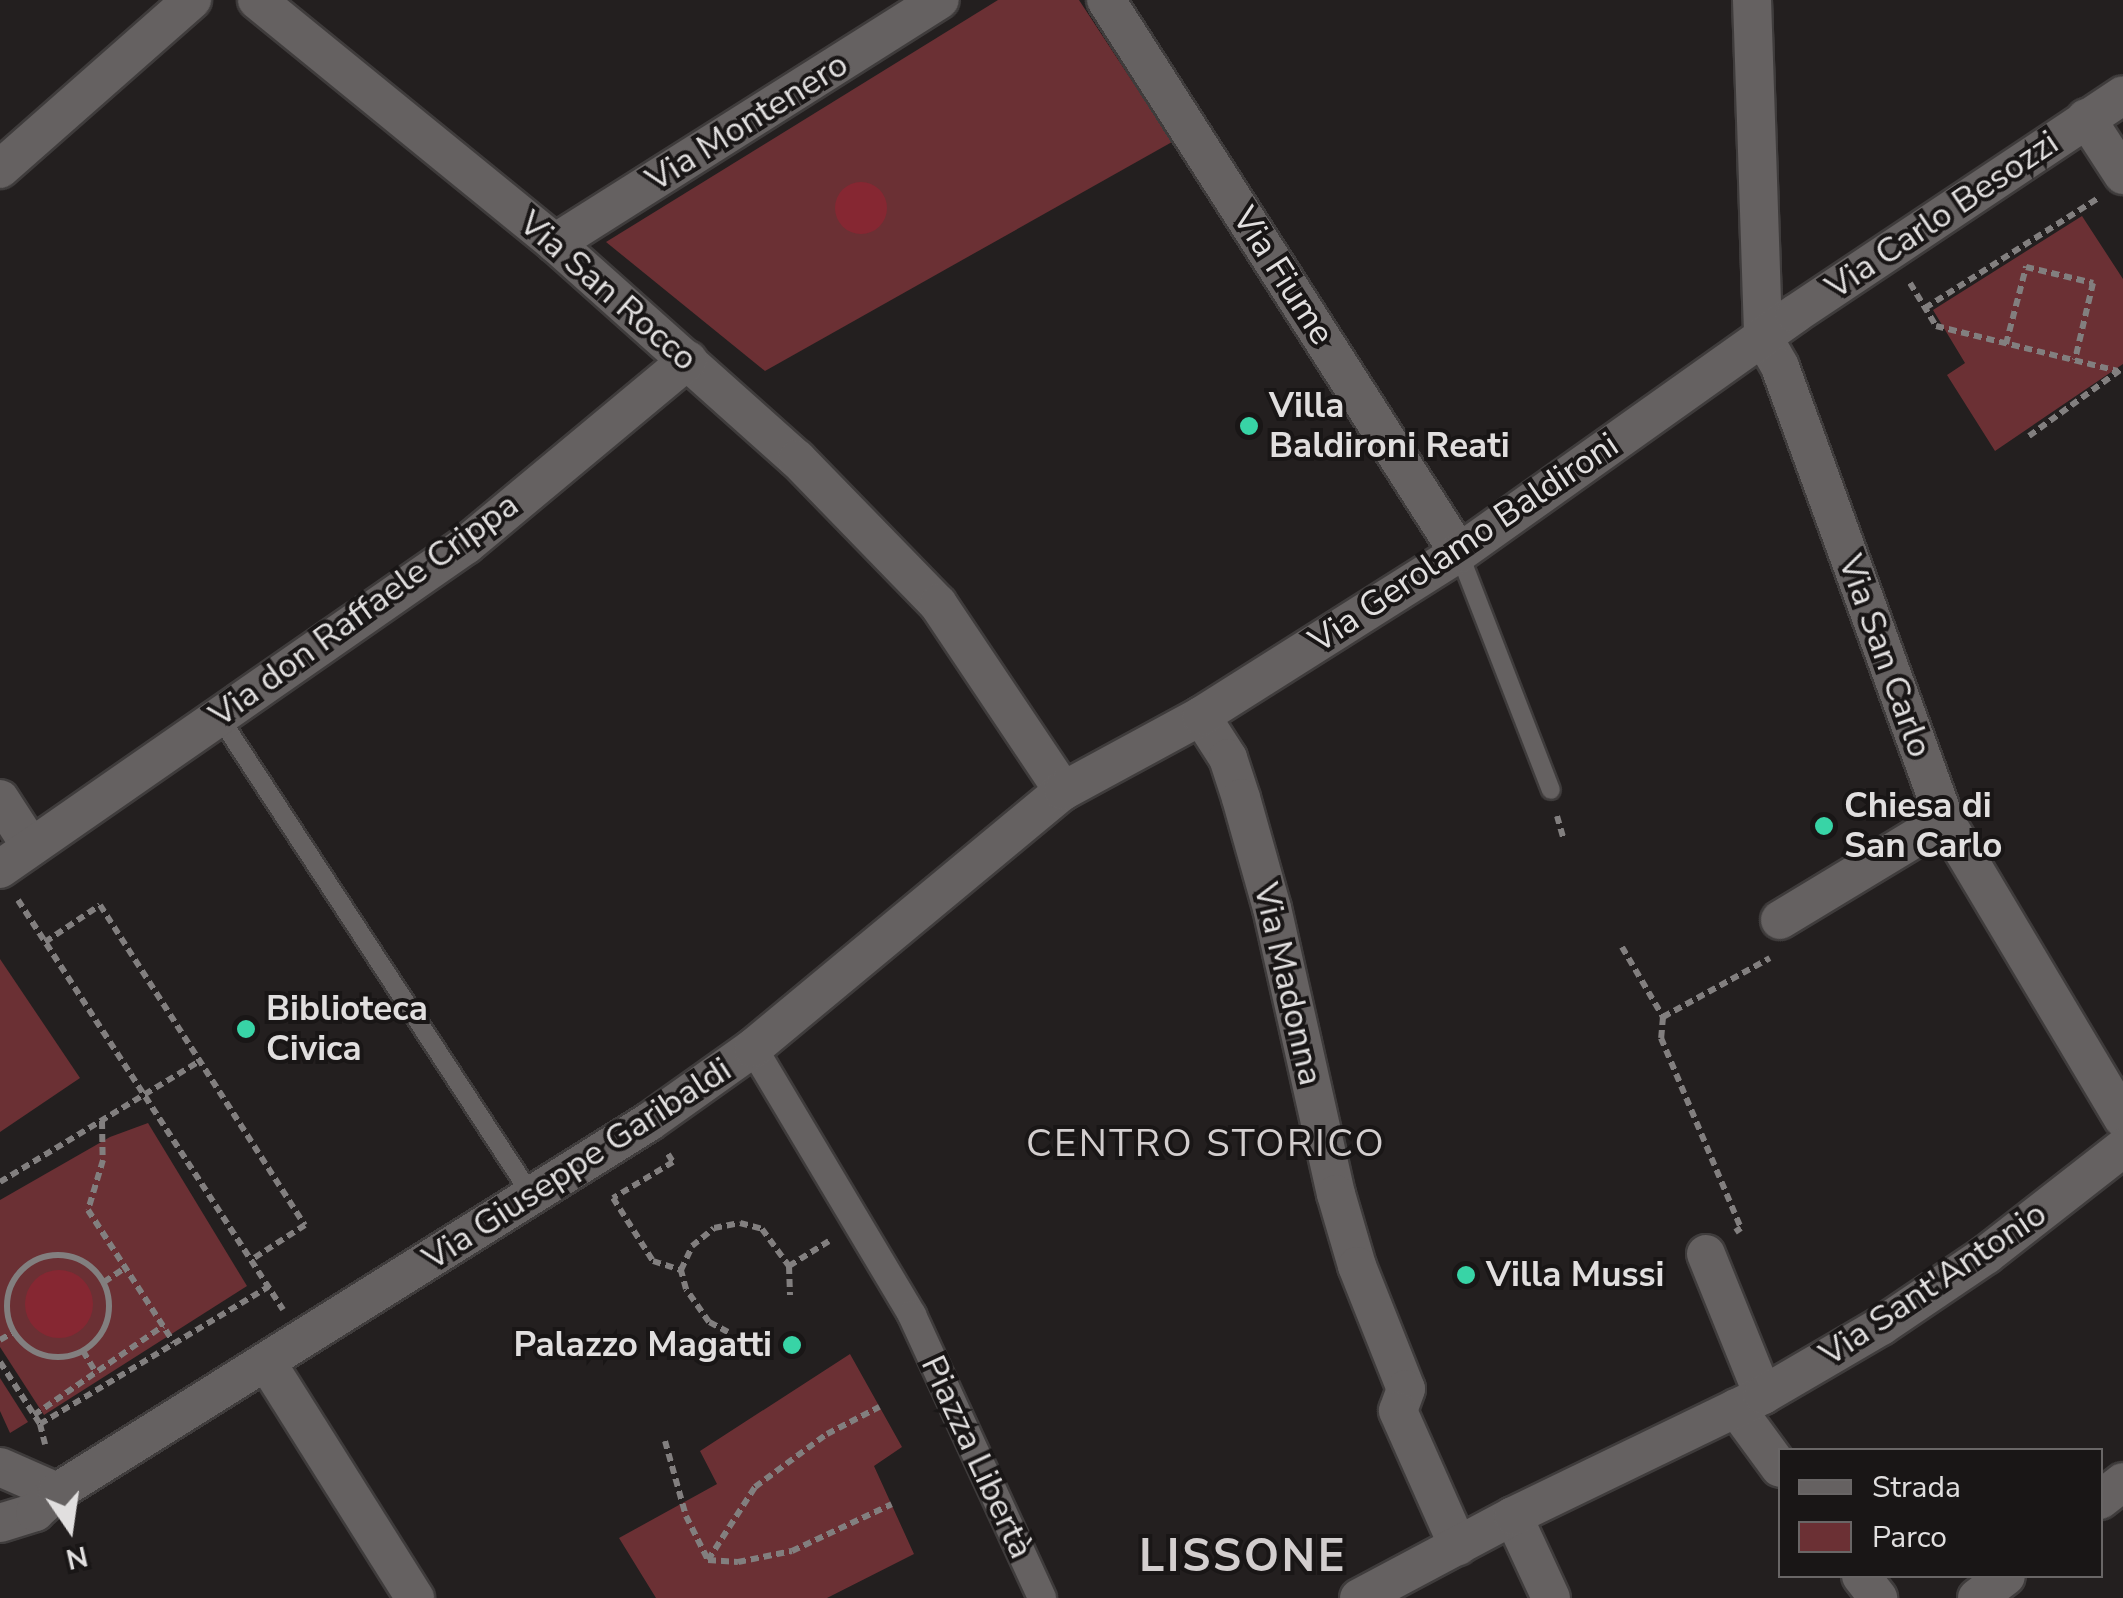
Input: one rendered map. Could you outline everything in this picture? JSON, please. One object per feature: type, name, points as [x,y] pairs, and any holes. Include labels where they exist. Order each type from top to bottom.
[{"type":"street","points":[[0,169],[192,0]]},
{"type":"street","name":"Via San Rocco","points":[[257,0],[556,243],[797,459],[938,604],[1064,790]]},
{"type":"street","name":"Via Montenero","points":[[556,243],[940,0]]},
{"type":"street","name":"Via Fiume","points":[[1106,0],[1459,553]]},
{"type":"street","points":[[1752,0],[1763,337]]},
{"type":"street","name":"Via Carlo Besozzi","points":[[1763,337],[2123,95]]},
{"type":"street","points":[[2086,118],[2115,184]]},
{"type":"street","name":"Via Gerolamo Baldironi","points":[[1159,739],[1459,553],[1763,337]]},
{"type":"street","name":"Via San Carlo","points":[[1763,337],[1780,367],[1945,820],[2123,1119]]},
{"type":"street","name":"Via don Raffaele Crippa","points":[[4,878],[31,847],[466,545],[688,360]]},
{"type":"street","name":"Via Madonna","points":[[1201,716],[1228,758],[1242,798],[1272,908],[1336,1194],[1357,1266],[1406,1389],[1398,1412],[1458,1546]]},
{"type":"street","name":"Via Giuseppe Garibaldi","points":[[3,1525],[34,1512],[57,1492],[649,1122],[753,1048],[1064,790],[1159,739]]},
{"type":"street","points":[[0,799],[31,847]]},
{"type":"street","points":[[1780,920],[1945,820]]},
{"type":"street","name":"Piazza Libertà","points":[[753,1048],[912,1316],[1042,1598]]},
{"type":"street","name":"Via Sant'Antonio","points":[[1749,1402],[1881,1326],[1986,1254],[2123,1148]]},
{"type":"street","points":[[1706,1254],[1749,1402],[1778,1464]]},
{"type":"street","points":[[267,1363],[415,1598]]},
{"type":"street","points":[[1359,1598],[1513,1516],[1749,1402]]},
{"type":"street","points":[[0,1467],[57,1492]]},
{"type":"street","points":[[2103,1498],[2123,1482]]},
{"type":"street","points":[[1513,1516],[1552,1598]]},
{"type":"street","points":[[1977,1598],[2003,1578]]},
{"type":"lane","points":[[1459,553],[1551,790]]},
{"type":"lane","points":[[218,716],[532,1196]]},
{"type":"path","points":[[1925,308],[2115,184]]},
{"type":"path","points":[[1890,250],[1936,326],[2121,370]]},
{"type":"path","points":[[2006,344],[2026,267],[2093,283],[2075,360]]},
{"type":"path","points":[[2029,436],[2121,370]]},
{"type":"path","points":[[4,878],[302,1340]]},
{"type":"path","points":[[45,942],[100,905],[306,1225],[250,1260]]},
{"type":"path","points":[[1664,1017],[1777,954],[1784,938],[1780,920]]},
{"type":"path","points":[[1622,946],[1664,1017],[1661,1038],[1741,1228],[1706,1254]]},
{"type":"path","points":[[0,1182],[200,1061]]},
{"type":"path","points":[[102,1121],[103,1160],[88,1210],[174,1344]]},
{"type":"path","points":[[649,1122],[673,1162],[612,1198],[653,1261],[681,1270]]},
{"type":"path","points":[[728,1332],[708,1322],[686,1289],[681,1270],[692,1246],[714,1228],[740,1223],[762,1229],[789,1266],[790,1295]]},
{"type":"path","points":[[789,1266],[855,1223]]},
{"type":"path","points":[[41,1257],[77,1258],[104,1282],[110,1313],[105,1328],[82,1351],[68,1356],[36,1353],[14,1332],[7,1315],[14,1280],[41,1257]]},
{"type":"path","points":[[104,1282],[126,1268]]},
{"type":"path","points":[[40,1424],[268,1287]]},
{"type":"path","points":[[34,1415],[163,1326]]},
{"type":"path","points":[[0,1340],[14,1332]]},
{"type":"path","points":[[82,1351],[96,1372]]},
{"type":"path","points":[[0,1362],[40,1424],[57,1492]]},
{"type":"path","points":[[708,1560],[755,1487],[827,1434],[879,1407]]},
{"type":"path","points":[[665,1440],[686,1516],[708,1560]]},
{"type":"path","points":[[708,1560],[738,1562],[792,1550],[892,1504]]},
{"type":"green space","points":[[998,0],[1079,0],[1172,142],[765,371],[606,242]]},
{"type":"green space","points":[[2082,216],[2123,279],[2123,364],[1995,451],[1947,375],[1965,363],[1933,310]]},
{"type":"green space","points":[[0,959],[80,1078],[0,1132]]},
{"type":"green space","points":[[148,1123],[247,1286],[44,1415],[0,1347],[0,1200],[110,1137]]},
{"type":"green space","points":[[850,1354],[902,1447],[874,1466],[914,1554],[827,1598],[656,1598],[619,1538],[717,1484],[700,1451]]},
{"type":"green space","points":[[0,1378],[28,1422],[10,1433],[0,1411]]},
{"type":"shaded area","points":[[861,182],[880,189],[887,208],[880,227],[861,234],[842,227],[835,208],[842,189]]},
{"type":"shaded area","points":[[59,1270],[72,1272],[83,1280],[91,1291],[91,1317],[83,1328],[72,1336],[59,1338],[46,1336],[35,1328],[27,1317],[25,1304],[27,1291],[35,1280],[46,1272]]},
{"type":"place","name":"Villa Baldironi Reati","points":[[1249,426]]},
{"type":"place","name":"Chiesa di San Carlo","points":[[1824,826]]},
{"type":"place","name":"Biblioteca Civica","points":[[246,1029]]},
{"type":"place","name":"Villa Mussi","points":[[1466,1275]]},
{"type":"place","name":"Palazzo Magatti","points":[[792,1345]]},
{"type":"district","name":"CENTRO STORICO","points":[[1206,1144]]},
{"type":"district","name":"LISSONE","points":[[1243,1557]]}]
